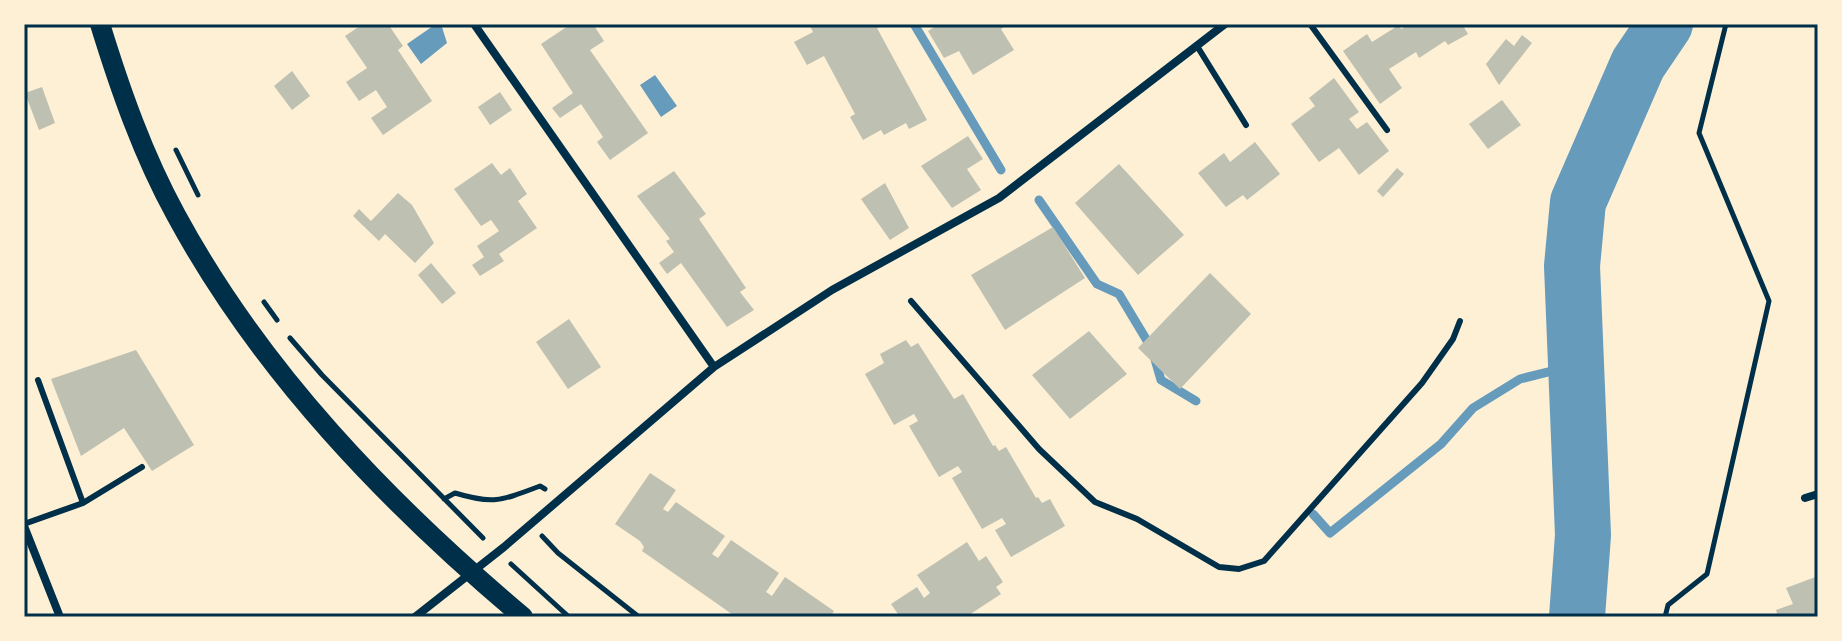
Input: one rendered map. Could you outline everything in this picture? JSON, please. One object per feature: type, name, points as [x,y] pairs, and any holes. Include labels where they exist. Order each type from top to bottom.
[{"type":"main road","points":[[100,24],[114,71],[145,149],[175,214],[219,287],[331,435],[411,517],[523,617]]},
{"type":"street","points":[[474,24],[714,367]]},
{"type":"street","points":[[415,617],[504,547],[714,367],[832,290],[999,198],[1225,24]]},
{"type":"street","points":[[1805,498],[1818,494]]},
{"type":"street","points":[[24,525],[60,617]]},
{"type":"lane","points":[[1310,24],[1387,130]]},
{"type":"lane","points":[[1197,46],[1246,125]]},
{"type":"lane","points":[[911,301],[1039,449],[1095,502],[1137,519],[1219,567],[1239,569],[1264,561],[1275,549],[1422,383],[1453,339],[1460,321]]},
{"type":"lane","points":[[38,380],[83,503]]},
{"type":"lane","points":[[24,525],[83,503],[142,467]]},
{"type":"path","points":[[1665,617],[1668,605],[1707,574],[1769,301],[1699,133],[1726,24]]},
{"type":"path","points":[[174,145],[200,200]]},
{"type":"path","points":[[261,298],[279,322]]},
{"type":"path","points":[[287,334],[322,375],[463,519]]},
{"type":"path","points":[[444,499],[455,493],[483,501],[510,497],[540,486],[560,497]]},
{"type":"path","points":[[530,524],[558,553],[639,617]]},
{"type":"path","points":[[535,588],[569,617]]},
{"type":"water","points":[[433,26],[442,27],[447,43],[421,64],[407,44]]},
{"type":"water","points":[[655,75],[677,106],[661,117],[640,85]]},
{"type":"building","points":[[363,24],[388,24],[403,46],[398,50],[432,101],[383,135],[371,118],[387,107],[376,90],[359,101],[346,82],[367,68],[345,36]]},
{"type":"building","points":[[571,24],[593,24],[604,41],[590,50],[648,133],[610,160],[597,142],[603,137],[581,104],[560,118],[552,108],[573,93],[541,44]]},
{"type":"building","points":[[879,24],[881,27],[877,28],[927,120],[909,129],[906,123],[884,135],[881,130],[863,140],[850,117],[855,114],[824,56],[807,65],[794,42],[813,32],[810,26]]},
{"type":"building","points":[[939,24],[1008,24],[1001,29],[1014,50],[973,75],[959,51],[944,58],[928,31]]},
{"type":"building","points":[[1410,24],[1462,24],[1468,34],[1448,45],[1445,41],[1419,58],[1416,52],[1389,69],[1402,88],[1380,104],[1343,51],[1367,34],[1372,42],[1399,25],[1401,29]]},
{"type":"building","points":[[1522,35],[1532,43],[1499,85],[1486,64],[1506,39],[1514,46]]},
{"type":"building","points":[[292,71],[310,96],[292,110],[274,86]]},
{"type":"building","points":[[1334,78],[1359,112],[1349,119],[1357,129],[1367,122],[1389,151],[1359,175],[1339,148],[1319,162],[1291,124],[1315,106],[1309,98]]},
{"type":"building","points":[[42,87],[55,123],[39,130],[25,93]]},
{"type":"building","points":[[500,92],[512,110],[490,125],[478,107]]},
{"type":"building","points":[[1502,100],[1521,125],[1488,149],[1469,124]]},
{"type":"building","points":[[968,136],[983,159],[967,169],[981,190],[952,208],[921,166]]},
{"type":"building","points":[[1255,142],[1280,174],[1247,200],[1243,195],[1226,207],[1198,173],[1224,153],[1230,162]]},
{"type":"building","points":[[492,163],[501,175],[510,168],[527,194],[518,201],[537,228],[499,254],[504,261],[480,276],[472,265],[484,257],[477,246],[499,231],[491,220],[481,226],[454,189]]},
{"type":"building","points":[[1119,164],[1184,235],[1138,275],[1075,203]]},
{"type":"building","points":[[1397,168],[1404,174],[1383,197],[1377,191]]},
{"type":"building","points":[[674,171],[706,214],[699,219],[746,288],[740,292],[754,310],[727,327],[681,263],[667,274],[659,263],[674,252],[666,241],[670,239],[637,196]]},
{"type":"building","points":[[885,183],[909,228],[890,240],[861,199]]},
{"type":"building","points":[[398,193],[412,205],[434,243],[415,263],[385,234],[379,241],[353,216],[359,209],[371,221]]},
{"type":"building","points":[[1053,227],[1085,278],[1005,330],[971,275]]},
{"type":"building","points":[[431,263],[456,293],[442,304],[418,275]]},
{"type":"building","points":[[1210,273],[1251,314],[1180,389],[1138,348]]},
{"type":"building","points":[[569,319],[601,367],[568,389],[536,342]]},
{"type":"building","points":[[1089,331],[1127,374],[1070,419],[1032,375]]},
{"type":"building","points":[[906,340],[911,347],[918,343],[954,399],[963,394],[993,446],[999,451],[1006,447],[1036,498],[1042,503],[1050,499],[1065,526],[1011,557],[995,530],[1006,524],[1002,518],[982,529],[952,478],[962,472],[958,466],[939,477],[909,426],[918,421],[914,414],[894,425],[865,374],[884,363],[880,354]]},
{"type":"building","points":[[136,350],[194,445],[152,471],[124,428],[81,456],[51,379]]},
{"type":"building","points":[[650,473],[676,490],[663,509],[668,512],[676,502],[725,536],[712,554],[718,558],[731,540],[779,573],[766,592],[772,596],[785,577],[834,611],[830,617],[736,617],[642,551],[644,547],[640,541],[615,524]]},
{"type":"building","points":[[967,542],[979,561],[986,556],[1003,582],[996,587],[1001,594],[966,617],[900,617],[891,604],[917,587],[924,598],[930,593],[917,575]]},
{"type":"building","points":[[1818,576],[1818,617],[1778,617],[1776,610],[1793,604],[1786,588]]},
{"type":"waterway","points":[[914,24],[1001,170]]},
{"type":"waterway","points":[[1577,617],[1583,535],[1572,266],[1578,202],[1638,64],[1665,24]]},
{"type":"waterway","points":[[1039,200],[1097,284],[1119,294],[1152,349],[1161,380],[1196,401]]},
{"type":"waterway","points":[[1313,514],[1330,533],[1441,444],[1473,408],[1520,379],[1576,365]]}]
